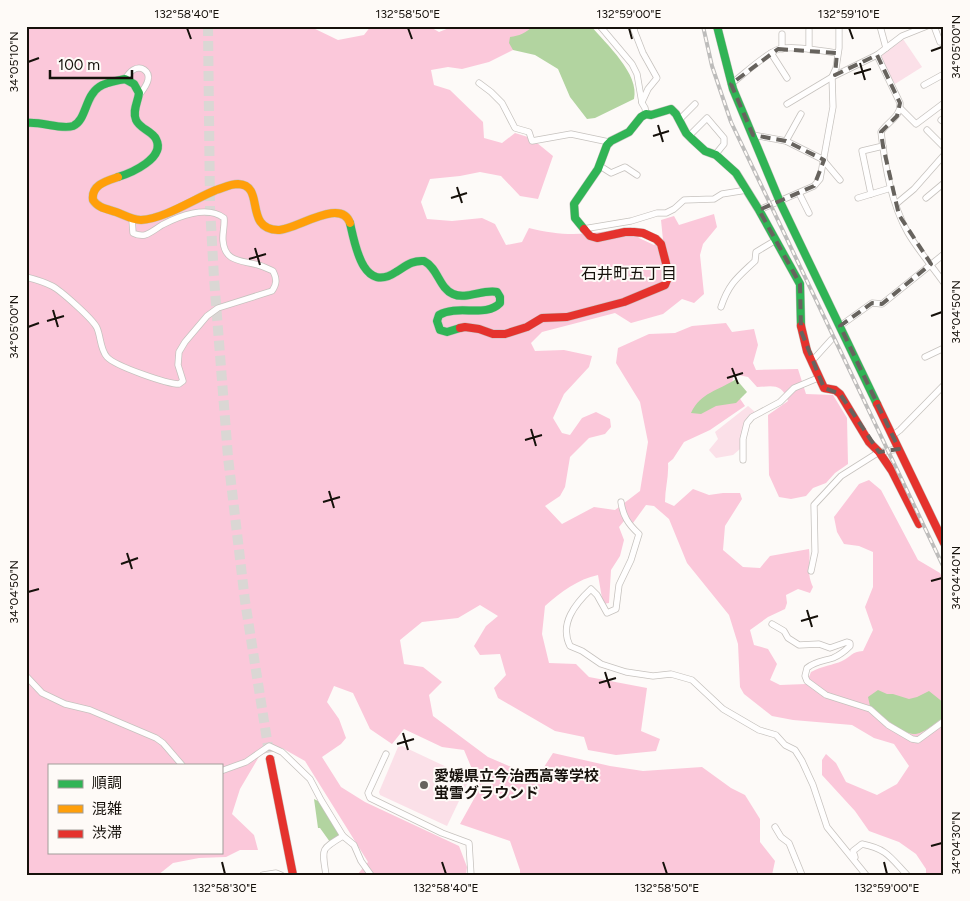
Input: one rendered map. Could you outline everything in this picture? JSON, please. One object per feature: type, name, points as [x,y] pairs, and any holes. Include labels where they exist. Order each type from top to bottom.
[{"type":"main road","points":[[717,26],[732,84],[780,202],[944,544]]},
{"type":"main road","points":[[26,123],[34,121],[74,126],[79,123],[89,97],[96,89],[104,84],[125,79],[135,85],[140,94],[135,113],[136,119],[139,124],[154,136],[158,142],[157,149],[144,166],[104,182],[93,190],[91,195],[93,202],[97,206],[118,212],[132,219],[142,220],[156,217],[197,197],[240,184],[248,186],[252,192],[256,215],[265,227],[282,231],[313,218],[340,213],[351,222],[353,242],[366,270],[371,275],[386,277],[401,270],[414,260],[422,260],[429,262],[446,289],[453,294],[463,295],[484,290],[498,292],[500,303],[491,310],[450,310],[442,312],[438,317],[437,325],[440,330],[448,332],[464,327],[479,329],[493,334],[505,334],[527,327],[542,318],[567,316],[624,302],[665,285],[668,280],[667,265],[661,244],[656,239],[643,233],[634,232],[597,238],[590,236],[575,218],[574,204],[600,166],[607,145],[610,142],[630,132],[641,117],[646,114],[651,115],[671,109],[689,136],[705,151],[726,162],[736,173],[759,210],[800,284],[802,301],[801,331],[818,378],[824,388],[835,390],[840,394],[869,442],[879,452],[895,476],[919,524]]},
{"type":"main road","points":[[270,759],[293,875]]},
{"type":"street","points":[[600,26],[632,64],[637,74],[646,114]]},
{"type":"street","points":[[635,26],[634,30],[643,53],[657,78],[648,89],[642,102]]},
{"type":"street","points":[[759,210],[814,186],[820,179],[833,107],[832,77],[836,68],[839,48],[839,26]]},
{"type":"street","points":[[880,26],[886,48]]},
{"type":"street","points":[[786,104],[832,77],[877,55],[902,36],[927,26]]},
{"type":"street","points":[[934,26],[940,42]]},
{"type":"street","points":[[809,30],[809,49]]},
{"type":"street","points":[[782,34],[782,49]]},
{"type":"street","points":[[732,84],[771,53],[782,49],[809,49],[837,53]]},
{"type":"street","points":[[771,53],[787,78]]},
{"type":"street","points":[[877,55],[901,109],[916,124],[944,103]]},
{"type":"street","points":[[125,79],[132,71],[138,68],[144,69],[148,73],[148,78],[140,94]]},
{"type":"street","points":[[924,85],[944,74]]},
{"type":"street","points":[[478,83],[502,103],[515,128],[529,132],[532,141],[571,134],[610,142]]},
{"type":"street","points":[[678,120],[695,104]]},
{"type":"street","points":[[901,109],[897,116],[881,132],[891,188],[899,216],[908,234],[944,283]]},
{"type":"street","points":[[786,141],[801,114]]},
{"type":"street","points":[[689,136],[707,118],[724,138],[724,144],[715,155]]},
{"type":"street","points":[[927,130],[944,147]]},
{"type":"street","points":[[753,135],[786,141],[824,161],[840,180]]},
{"type":"street","points":[[871,194],[862,151],[883,146]]},
{"type":"street","points":[[896,204],[914,189],[944,154]]},
{"type":"street","points":[[600,166],[610,173],[625,167],[637,175]]},
{"type":"street","points":[[926,198],[944,182]]},
{"type":"street","points":[[858,198],[891,188]]},
{"type":"street","points":[[583,229],[657,213],[666,213],[684,200],[714,199],[722,194],[747,190]]},
{"type":"street","points":[[799,193],[809,213]]},
{"type":"street","points":[[26,277],[53,286],[91,318],[97,328],[107,358],[132,370],[174,384],[183,381],[178,365],[179,352],[195,329],[207,316],[218,308],[272,291],[276,286],[276,278],[273,271],[259,265],[236,261],[230,258],[222,240],[224,218],[220,214],[204,212],[177,218],[145,235],[133,233],[132,219]]},
{"type":"street","points":[[721,307],[726,291],[738,276],[755,261],[756,252],[776,240]]},
{"type":"street","points":[[840,326],[872,303],[882,304],[918,273],[944,254]]},
{"type":"street","points":[[812,361],[831,340]]},
{"type":"street","points":[[924,357],[944,348]]},
{"type":"street","points":[[743,460],[742,439],[747,423],[752,417],[780,402],[794,388],[818,378]]},
{"type":"street","points":[[892,436],[942,389]]},
{"type":"street","points":[[811,571],[815,552],[814,505],[842,476],[879,452],[899,449]]},
{"type":"street","points":[[621,502],[622,514],[630,526],[639,534],[631,560],[619,585],[616,609],[607,613],[597,595],[591,589],[577,603],[567,621],[565,636],[570,646],[582,651],[601,664],[626,672],[653,676],[671,674],[692,680],[724,709],[759,730],[776,735],[785,745],[795,750],[813,785],[827,827],[866,875]]},
{"type":"street","points":[[772,624],[784,631],[788,638],[799,645],[819,644],[830,648],[847,642],[850,643],[850,646],[841,654],[818,661],[807,668],[805,676],[807,681],[826,696],[870,709],[888,725],[912,739],[918,740],[944,721]]},
{"type":"street","points":[[26,676],[42,693],[66,704],[90,710],[156,738],[163,743],[181,764]]},
{"type":"street","points":[[222,771],[246,762],[269,746],[282,752],[310,778],[343,836],[354,845],[361,861],[371,875]]},
{"type":"street","points":[[386,754],[368,793],[370,798],[442,833],[469,843],[471,875]]},
{"type":"street","points":[[775,827],[781,837],[789,843],[802,875]]},
{"type":"street","points":[[326,875],[323,853],[325,847],[343,836]]},
{"type":"street","points":[[858,863],[853,851],[862,844],[871,846],[884,850],[907,875]]},
{"type":"street","points":[[263,875],[276,873],[281,875]]},
{"type":"highlighted area","points":[[778,49],[837,53],[835,75],[877,55],[900,103],[897,116],[881,132],[883,146],[899,215],[931,264],[882,304],[872,303],[840,326],[899,449],[879,452],[840,394],[824,388],[801,331],[800,284],[759,210],[814,186],[824,160],[786,141],[753,135],[731,84]]},
{"type":"shaded area","points":[[26,26],[309,26],[338,40],[364,35],[371,26],[432,26],[432,28],[439,32],[454,26],[545,26],[519,47],[489,62],[462,69],[448,67],[431,70],[434,85],[450,90],[483,122],[484,138],[502,143],[515,133],[531,138],[553,156],[538,199],[520,196],[501,176],[480,172],[430,179],[421,202],[427,219],[452,221],[482,218],[495,224],[506,245],[522,242],[529,228],[556,233],[580,234],[631,227],[639,238],[654,245],[663,240],[661,220],[674,216],[679,225],[714,214],[717,227],[703,244],[700,255],[704,294],[694,303],[682,299],[663,314],[631,323],[615,313],[542,332],[531,343],[535,351],[564,350],[592,356],[589,367],[564,394],[553,418],[562,433],[570,435],[582,418],[596,412],[610,419],[611,427],[605,434],[589,438],[570,457],[565,487],[560,496],[545,506],[562,524],[594,507],[615,510],[640,491],[648,442],[640,402],[616,363],[618,348],[649,334],[675,333],[692,326],[726,323],[732,332],[754,329],[758,345],[753,363],[756,370],[798,369],[806,394],[833,395],[847,418],[848,464],[835,473],[826,483],[813,488],[806,496],[791,499],[779,497],[769,475],[768,415],[788,401],[786,395],[780,388],[757,387],[748,377],[738,375],[733,377],[732,387],[745,406],[710,430],[684,442],[673,459],[668,463],[665,502],[674,506],[693,489],[709,495],[740,493],[742,499],[725,526],[723,550],[743,567],[760,568],[770,556],[809,549],[809,573],[813,587],[810,593],[798,589],[786,595],[787,603],[785,609],[768,617],[750,630],[754,645],[768,649],[777,664],[770,680],[780,685],[806,684],[811,672],[842,661],[856,652],[863,651],[873,630],[865,607],[873,587],[873,552],[859,546],[844,544],[837,532],[834,517],[859,484],[869,480],[881,490],[918,560],[940,573],[944,582],[944,875],[926,875],[926,869],[916,854],[899,842],[869,831],[855,811],[822,775],[822,760],[826,754],[836,763],[846,782],[877,795],[897,784],[909,766],[894,744],[874,738],[852,725],[793,720],[772,716],[744,694],[740,687],[738,644],[729,615],[687,563],[669,519],[654,506],[646,505],[633,523],[624,521],[619,527],[624,540],[620,556],[611,570],[609,603],[603,604],[598,575],[577,583],[545,606],[542,634],[549,663],[576,664],[589,677],[647,688],[641,731],[660,739],[656,751],[616,755],[588,750],[584,737],[555,731],[498,698],[494,688],[506,675],[500,654],[480,655],[474,646],[486,626],[498,616],[480,605],[458,618],[422,622],[400,640],[404,664],[423,667],[442,682],[429,695],[433,716],[488,757],[537,778],[553,753],[610,766],[643,771],[702,767],[731,788],[745,795],[760,819],[760,842],[775,861],[772,875],[520,875],[510,841],[460,824],[480,788],[464,750],[442,747],[404,729],[392,744],[370,729],[353,693],[334,686],[327,702],[339,719],[346,738],[341,744],[322,757],[341,787],[365,802],[459,846],[467,867],[466,875],[357,875],[368,862],[305,761],[282,748],[260,755],[240,789],[232,814],[254,835],[258,850],[240,850],[226,857],[199,858],[173,863],[158,875],[26,875]]},
{"type":"shaded area","points":[[533,26],[591,26],[613,50],[627,70],[632,80],[634,99],[595,118],[587,119],[570,97],[558,69],[535,55],[513,50],[509,43],[510,37],[522,34]]},
{"type":"shaded area","points":[[903,39],[922,67],[895,84],[882,65],[882,55]]},
{"type":"shaded area","points":[[736,379],[747,392],[736,403],[716,406],[701,414],[691,413],[705,396]]},
{"type":"shaded area","points":[[748,406],[755,412],[744,424],[740,449],[733,455],[716,458],[709,450],[718,439],[715,432]]},
{"type":"shaded area","points":[[878,690],[909,699],[929,691],[944,703],[944,717],[917,734],[908,733],[891,723],[870,706],[868,697]]},
{"type":"shaded area","name":"愛媛県立今治西高等学校 蛍雪グラウンド","points":[[402,746],[470,778],[447,826],[380,795],[379,792],[398,747]]},
{"type":"shaded area","points":[[314,799],[320,802],[341,835],[330,842],[320,828],[318,828]]},
{"type":"tunnel","points":[[208,26],[210,207],[228,457],[245,601],[270,759]]},
{"type":"railway","points":[[703,26],[712,66],[731,122],[944,568]]},
{"type":"traffic: fast","points":[[717,26],[733,89],[780,202],[877,404]]},
{"type":"traffic: fast","points":[[26,123],[63,127],[73,126],[81,119],[91,96],[99,87],[125,79],[134,84],[139,93],[135,110],[136,120],[140,126],[154,136],[158,146],[156,152],[146,164],[118,177]]},
{"type":"traffic: fast","points":[[584,229],[575,218],[574,204],[598,169],[607,145],[629,132],[641,117],[646,114],[651,115],[671,109],[692,139],[705,151],[716,155],[736,173],[759,210],[800,284],[801,326]]},
{"type":"traffic: fast","points":[[350,223],[362,264],[368,272],[376,277],[385,277],[413,262],[424,261],[429,264],[448,291],[453,294],[463,296],[492,291],[497,292],[500,297],[500,303],[487,310],[455,311],[439,315],[437,321],[440,330],[447,332],[460,328]]},
{"type":"traffic: slow","points":[[118,177],[100,184],[94,191],[93,200],[103,208],[134,219],[150,219],[159,216],[216,190],[238,184],[246,186],[251,191],[257,215],[261,223],[267,228],[286,229],[317,217],[337,213],[345,216],[350,223]]},
{"type":"traffic: jam","points":[[460,328],[465,327],[493,334],[505,334],[527,327],[542,318],[567,317],[624,302],[665,285],[669,275],[661,244],[656,239],[643,233],[634,232],[597,238],[590,236],[584,229]]},
{"type":"traffic: jam","points":[[801,326],[807,351],[824,388],[835,390],[840,394],[869,442],[879,452],[892,471],[919,524]]},
{"type":"traffic: jam","points":[[877,404],[944,543]]},
{"type":"traffic: jam","points":[[270,759],[293,875]]},
{"type":"place","name":"愛媛県立今治西高等学校 蛍雪グラウンド","points":[[424,785]]},
{"type":"district","name":"石井町五丁目","points":[[629,273]]}]
